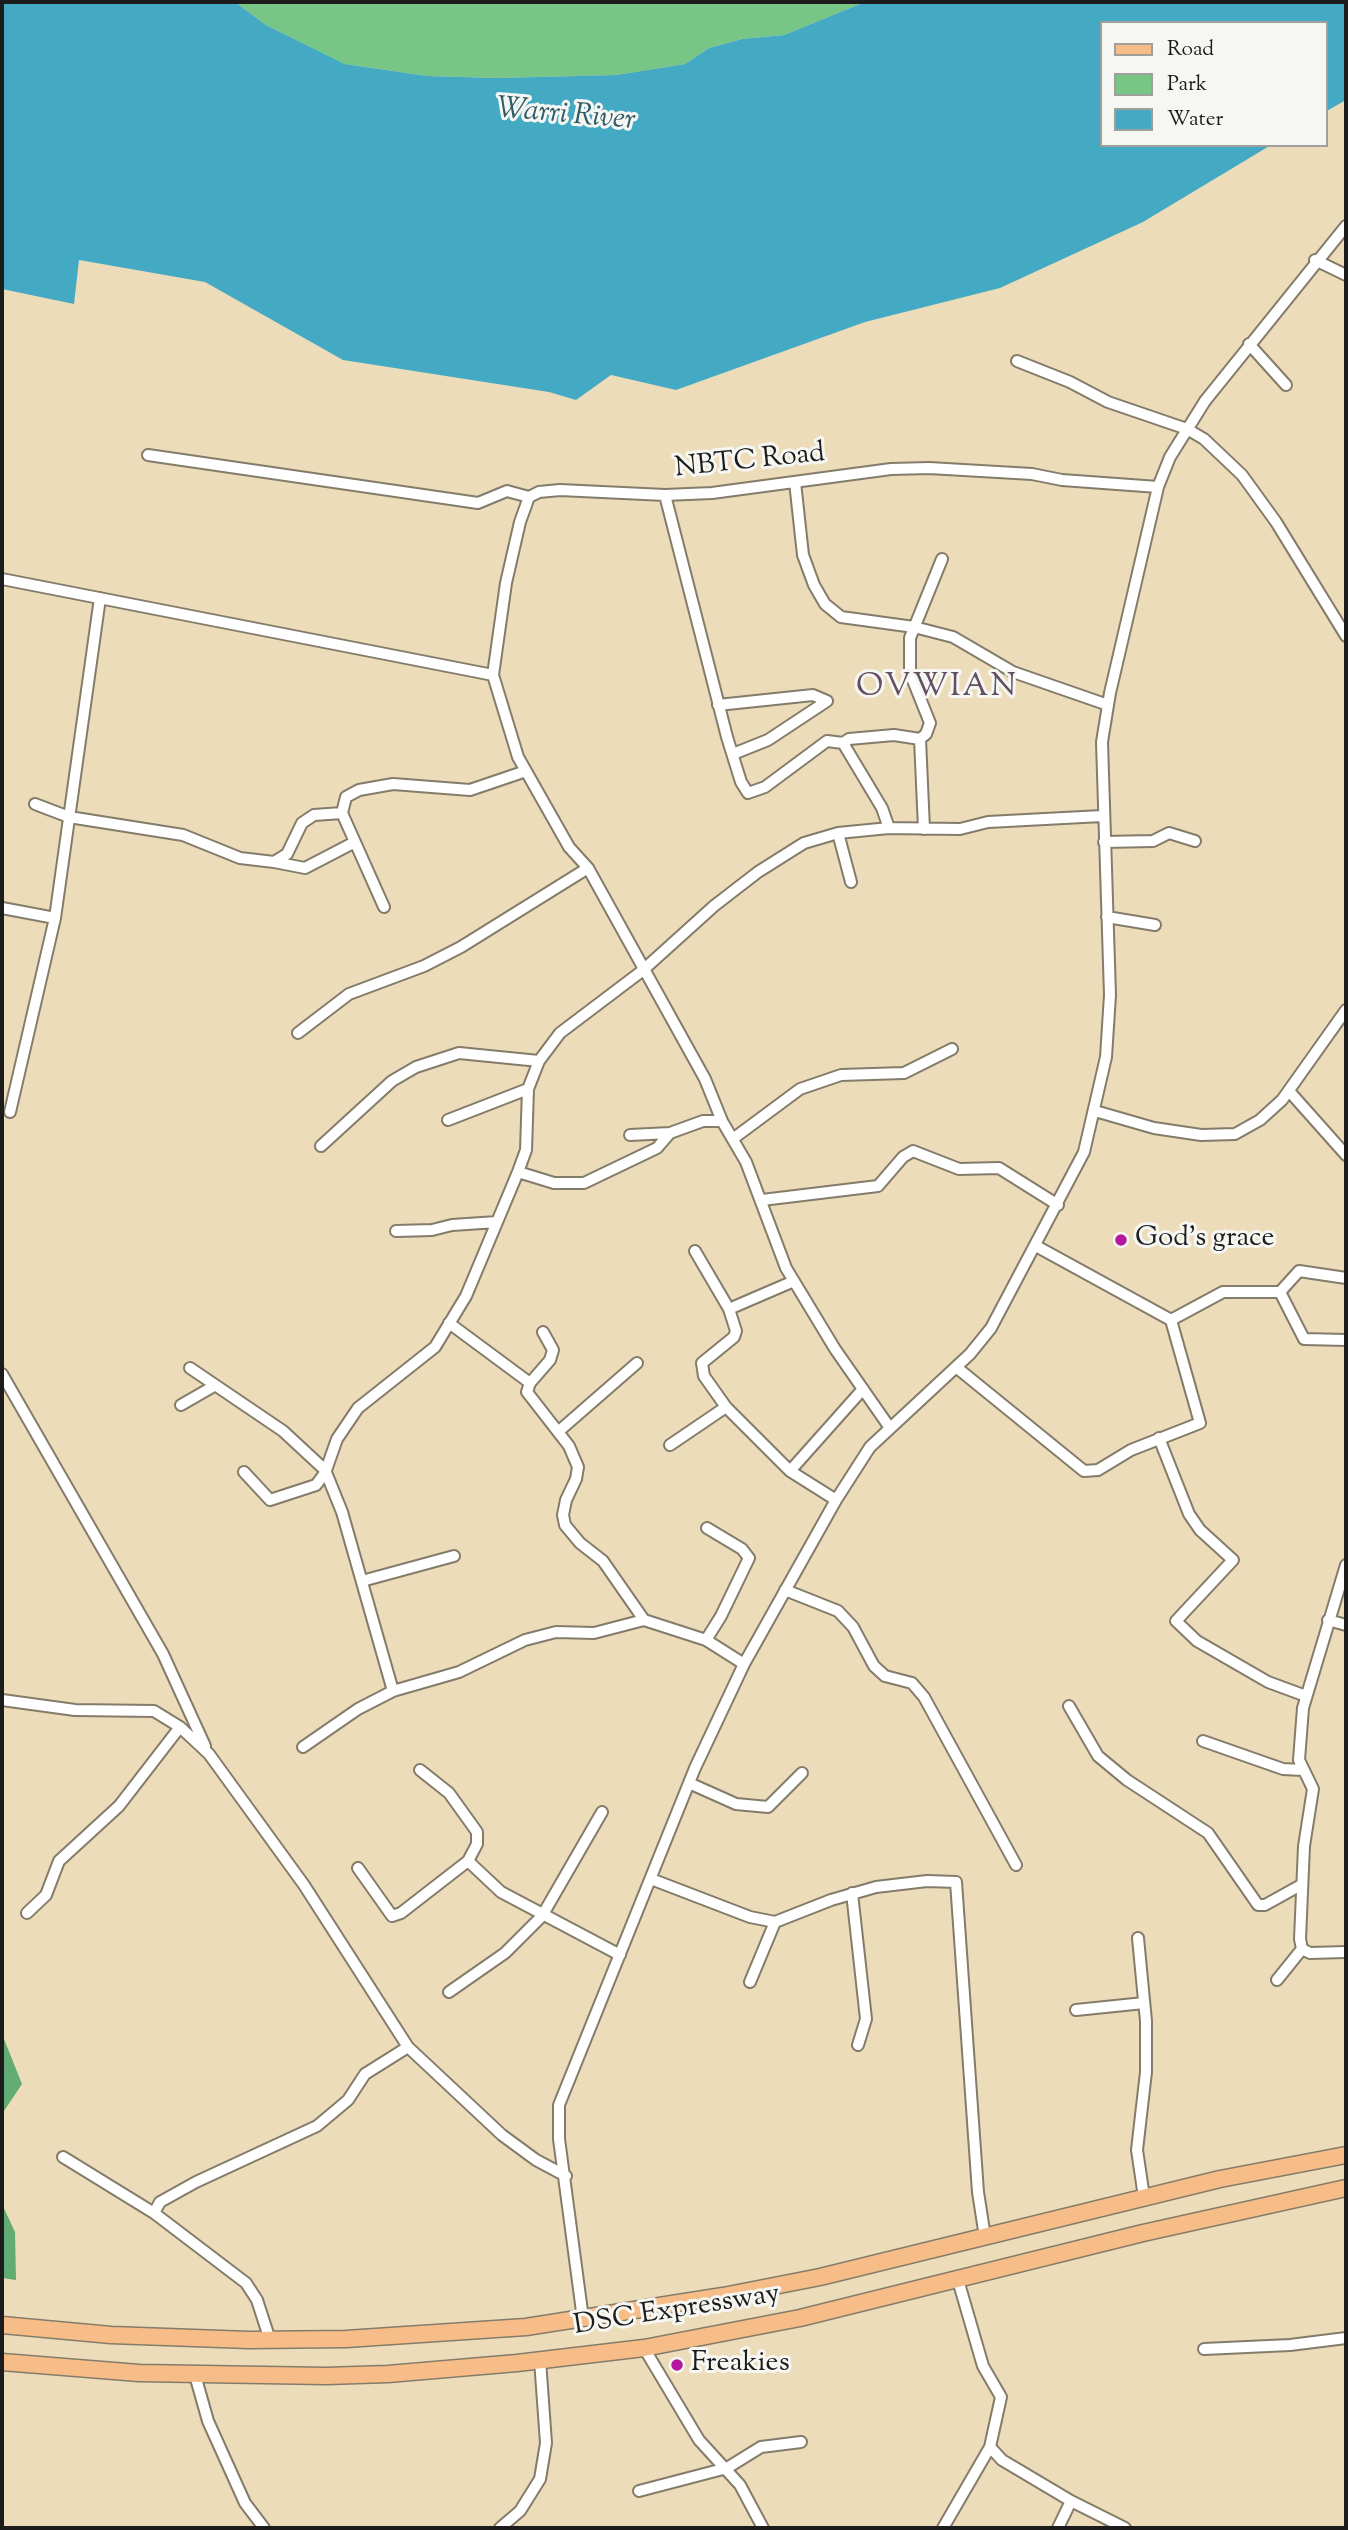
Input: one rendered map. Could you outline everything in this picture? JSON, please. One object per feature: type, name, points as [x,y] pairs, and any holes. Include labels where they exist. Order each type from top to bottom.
[{"type":"main road","name":"DSC Expressway","points":[[2,2325],[205,2340],[270,2340],[436,2333],[583,2319],[820,2277],[1144,2197],[1346,2155]]},
{"type":"main road","name":"DSC Expressway","points":[[2,2362],[195,2375],[388,2374],[643,2348],[800,2318],[1143,2233],[1346,2188]]},
{"type":"street","points":[[583,2319],[559,2139],[559,2105],[689,1783],[744,1664],[835,1500],[870,1447],[956,1367],[991,1328],[1084,1152],[1095,1111],[1108,1030],[1102,742],[1158,487],[1170,457],[1187,429],[1249,344],[1315,260],[1346,226]]},
{"type":"street","points":[[1315,260],[1346,275]]},
{"type":"street","points":[[1249,344],[1286,385]]},
{"type":"street","points":[[1017,361],[1070,382],[1108,402],[1187,429],[1203,439],[1242,475],[1276,522],[1346,636]]},
{"type":"street","name":"NBTC Road","points":[[148,455],[478,503],[507,491],[529,497],[560,490],[665,495],[712,493],[929,468],[1032,474],[1062,480],[1158,487]]},
{"type":"street","points":[[795,482],[803,555],[814,585],[825,604],[841,617],[914,627],[953,637],[1013,672],[1108,705]]},
{"type":"street","points":[[665,495],[718,705],[741,782],[748,793],[765,787],[827,741],[843,743],[894,735],[920,739]]},
{"type":"street","points":[[529,497],[520,522],[506,583],[493,675],[518,757],[569,847],[588,868],[642,971],[705,1079],[722,1121],[734,1139],[762,1200],[794,1281],[890,1429]]},
{"type":"street","points":[[924,829],[920,739],[930,723],[910,673],[910,638],[943,558]]},
{"type":"street","points":[[2,579],[493,675]]},
{"type":"street","points":[[10,1112],[55,918],[100,598]]},
{"type":"street","points":[[718,705],[813,695],[827,701],[768,740],[733,754]]},
{"type":"street","points":[[843,743],[882,808],[889,828]]},
{"type":"street","points":[[384,907],[342,813],[342,793],[393,784],[470,790],[526,771]]},
{"type":"street","points":[[35,804],[69,817],[183,835],[240,858],[305,868],[355,842]]},
{"type":"street","points":[[274,862],[287,854],[302,823],[314,815],[342,813]]},
{"type":"street","points":[[244,1472],[270,1500],[316,1485],[337,1439],[358,1408],[435,1347],[466,1296],[526,1150],[528,1089],[539,1061],[560,1033],[642,971],[714,906],[758,872],[804,843],[838,833],[889,828],[960,829],[988,822],[1102,816]]},
{"type":"street","points":[[838,833],[851,882]]},
{"type":"street","points":[[1104,842],[1153,842],[1169,833],[1195,841]]},
{"type":"street","points":[[298,1033],[349,994],[424,966],[461,947],[588,868]]},
{"type":"street","points":[[2,908],[55,918]]},
{"type":"street","points":[[1107,917],[1156,925]]},
{"type":"street","points":[[1095,1111],[1154,1128],[1201,1135],[1235,1134],[1260,1119],[1289,1091],[1346,1010]]},
{"type":"street","points":[[734,1139],[800,1089],[841,1075],[904,1073],[952,1049]]},
{"type":"street","points":[[321,1146],[392,1081],[416,1068],[459,1053],[539,1061]]},
{"type":"street","points":[[448,1120],[528,1089]]},
{"type":"street","points":[[1289,1091],[1346,1155]]},
{"type":"street","points":[[630,1135],[670,1133],[703,1121],[722,1121]]},
{"type":"street","points":[[518,1172],[554,1183],[584,1184],[657,1147],[670,1133]]},
{"type":"street","points":[[762,1200],[878,1186],[903,1157],[913,1150],[959,1169],[999,1168],[1058,1205]]},
{"type":"street","points":[[396,1231],[432,1230],[452,1225],[497,1222]]},
{"type":"street","points":[[956,1367],[1084,1471],[1098,1470],[1159,1438],[1200,1423],[1171,1320],[1036,1246]]},
{"type":"street","points":[[695,1251],[729,1309],[736,1331],[734,1337],[702,1363],[702,1369],[726,1407],[790,1471],[835,1500]]},
{"type":"street","points":[[1171,1320],[1223,1292],[1280,1292],[1299,1271],[1346,1278]]},
{"type":"street","points":[[729,1309],[794,1281]]},
{"type":"street","points":[[1280,1292],[1304,1339],[1346,1340]]},
{"type":"street","points":[[449,1323],[530,1383]]},
{"type":"street","points":[[543,1332],[552,1350],[550,1360],[530,1383],[527,1392],[569,1446],[578,1467],[576,1479],[566,1500],[563,1515],[565,1525],[580,1543],[603,1561],[643,1620]]},
{"type":"street","points":[[559,1432],[637,1363]]},
{"type":"street","points":[[190,1368],[283,1431],[325,1470],[342,1511],[393,1691]]},
{"type":"street","points":[[2,1374],[163,1654],[209,1754],[303,1885],[408,2048],[502,2135],[536,2160],[566,2176]]},
{"type":"street","points":[[181,1405],[214,1386]]},
{"type":"street","points":[[790,1471],[863,1389]]},
{"type":"street","points":[[670,1445],[726,1407]]},
{"type":"street","points":[[1159,1438],[1189,1514],[1200,1530],[1233,1560],[1176,1621],[1197,1641],[1268,1682],[1306,1696]]},
{"type":"street","points":[[706,1640],[721,1616],[749,1558],[742,1549],[707,1528]]},
{"type":"street","points":[[362,1581],[454,1556]]},
{"type":"street","points":[[1346,1565],[1306,1696],[1299,1760],[1313,1789],[1301,1885],[1300,1939],[1303,1949],[1310,1953],[1346,1952]]},
{"type":"street","points":[[785,1590],[838,1611],[853,1627],[874,1667],[885,1676],[912,1683],[924,1697],[1016,1865]]},
{"type":"street","points":[[303,1746],[358,1709],[393,1691],[459,1672],[543,1633],[594,1633],[643,1620],[706,1640],[744,1664]]},
{"type":"street","points":[[1328,1620],[1346,1625]]},
{"type":"street","points":[[2,1700],[75,1710],[153,1711],[180,1727],[209,1754]]},
{"type":"street","points":[[1069,1706],[1098,1756],[1127,1780],[1208,1833],[1258,1905],[1265,1905],[1301,1885]]},
{"type":"street","points":[[27,1913],[46,1895],[59,1861],[119,1806],[180,1727]]},
{"type":"street","points":[[1203,1741],[1283,1769],[1303,1770]]},
{"type":"street","points":[[358,1868],[392,1916],[401,1913],[468,1861],[477,1844],[477,1832],[449,1793],[420,1770]]},
{"type":"street","points":[[689,1783],[736,1804],[768,1807],[802,1773]]},
{"type":"street","points":[[449,1992],[505,1953],[542,1916],[603,1812]]},
{"type":"street","points":[[468,1861],[502,1892],[542,1916],[620,1955]]},
{"type":"street","points":[[651,1879],[750,1917],[775,1922],[852,1893],[903,1883],[956,1881],[978,2192],[985,2237]]},
{"type":"street","points":[[852,1893],[866,2019],[858,2045]]},
{"type":"street","points":[[750,1982],[775,1922]]},
{"type":"street","points":[[1138,1938],[1144,2003],[1146,2072],[1137,2150],[1144,2197]]},
{"type":"street","points":[[1278,1980],[1303,1949]]},
{"type":"street","points":[[1076,2010],[1144,2003]]},
{"type":"street","points":[[155,2213],[160,2202],[317,2126],[348,2100],[365,2074],[408,2048]]},
{"type":"street","points":[[63,2157],[155,2213],[246,2283],[257,2300],[270,2340]]},
{"type":"street","points":[[943,2528],[990,2446],[1001,2397],[983,2366],[958,2280]]},
{"type":"street","points":[[1204,2349],[1346,2339]]},
{"type":"street","points":[[643,2348],[699,2440],[727,2468],[746,2494],[764,2528]]},
{"type":"street","points":[[507,2526],[540,2479],[546,2443],[540,2360]]},
{"type":"street","points":[[195,2375],[208,2421],[245,2503],[264,2528]]},
{"type":"street","points":[[639,2491],[727,2468],[761,2446],[801,2442]]},
{"type":"street","points":[[990,2446],[1002,2460],[1071,2501],[1125,2528]]},
{"type":"street","points":[[1058,2528],[1071,2501]]},
{"type":"green space","points":[[235,2],[865,2],[784,35],[742,39],[709,48],[685,64],[616,75],[497,78],[427,76],[345,64],[266,25]]},
{"type":"green space","points":[[2,2034],[22,2084],[2,2114]]},
{"type":"green space","points":[[2,2204],[15,2232],[16,2280],[2,2278]]},
{"type":"water","name":"Warri River","points":[[2,2],[235,2],[266,25],[345,64],[427,76],[497,78],[616,75],[685,64],[709,48],[742,39],[784,35],[865,2],[1346,2],[1346,100],[1327,111],[1327,21],[1100,21],[1100,147],[1268,147],[1143,222],[1000,288],[865,322],[676,390],[611,375],[576,400],[549,392],[343,360],[205,282],[79,260],[74,304],[2,289]]},
{"type":"place","name":"God's grace","points":[[1121,1240]]},
{"type":"place","name":"Freakies","points":[[677,2365]]},
{"type":"district","name":"OVWIAN","points":[[937,690]]}]
